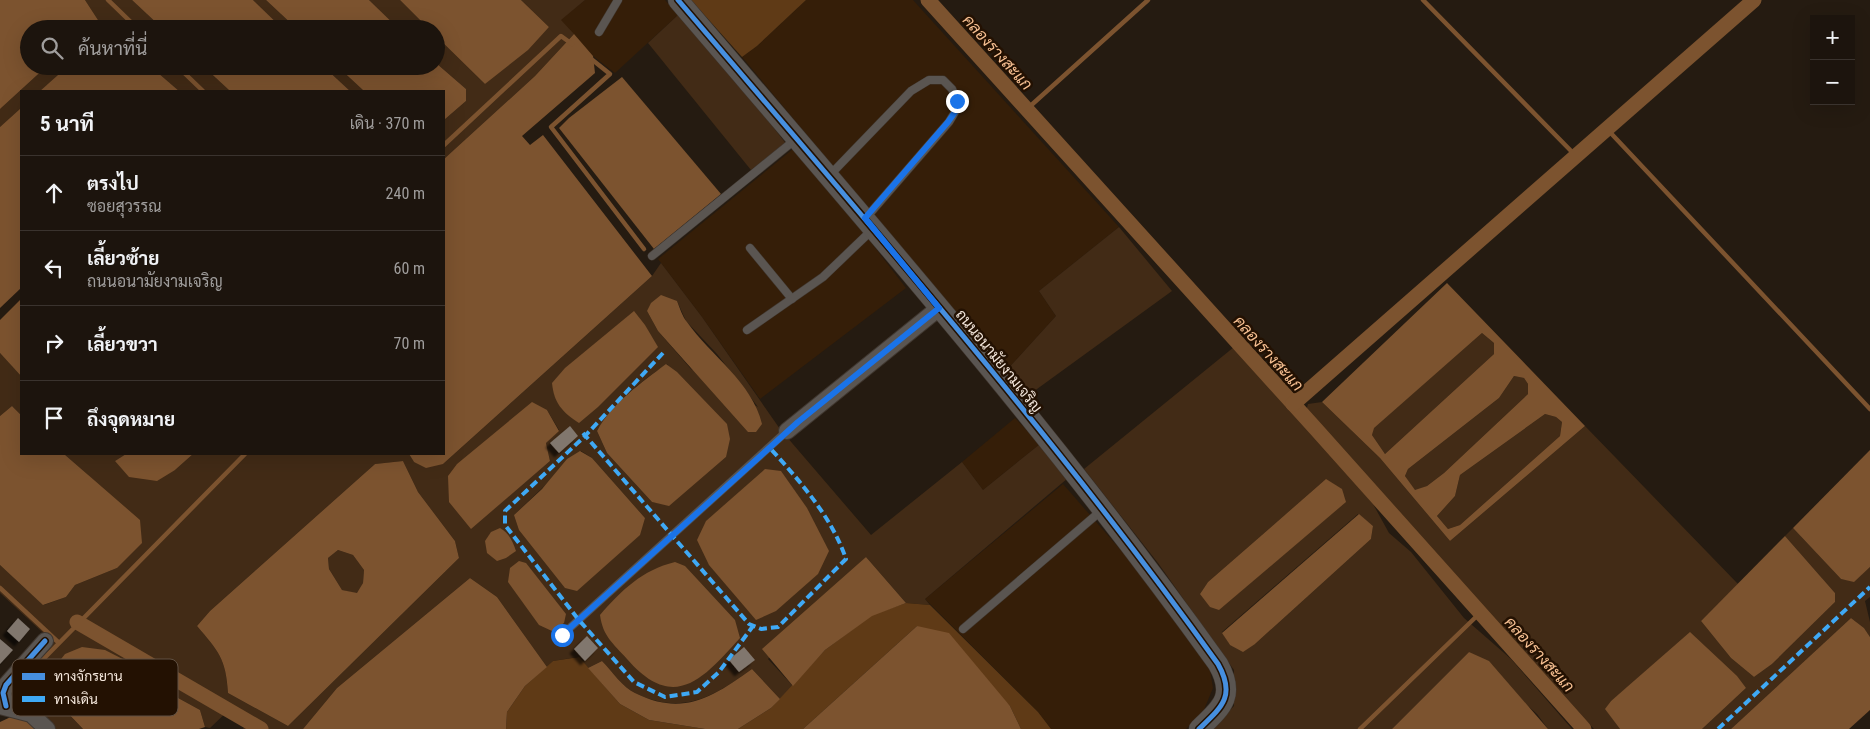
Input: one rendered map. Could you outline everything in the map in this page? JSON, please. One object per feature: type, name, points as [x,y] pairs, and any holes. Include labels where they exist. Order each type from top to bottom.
[{"type":"street","name":"ถนนอนามัยงามเจริญ","points":[[678,0],[869,223],[1103,509],[1156,578],[1226,678],[1228,688],[1225,699],[1217,712],[1198,729]]},
{"type":"street","points":[[788,431],[939,308]]},
{"type":"street","points":[[29,659],[46,641]]},
{"type":"street","points":[[3,706],[3,693],[6,684],[12,678]]},
{"type":"street","points":[[33,716],[47,729]]},
{"type":"lane","points":[[599,32],[618,0]]},
{"type":"lane","points":[[747,330],[823,277],[869,223],[955,112],[957,101],[952,89],[943,80],[929,80],[912,91],[829,176]]},
{"type":"lane","points":[[652,256],[796,138]]},
{"type":"lane","points":[[750,248],[792,299]]},
{"type":"lane","points":[[562,635],[788,431]]},
{"type":"lane","points":[[963,629],[1103,509]]},
{"type":"shaded area","points":[[0,0],[85,0],[98,20],[20,20],[20,75],[37,75],[0,109]]},
{"type":"shaded area","points":[[85,0],[132,0],[153,20],[98,20]]},
{"type":"shaded area","points":[[132,0],[253,0],[274,20],[153,20]]},
{"type":"shaded area","points":[[253,0],[266,0],[287,20],[274,20]]},
{"type":"shaded area","points":[[266,0],[369,0],[390,20],[287,20]]},
{"type":"shaded area","points":[[369,0],[400,0],[420,20],[390,20]]},
{"type":"shaded area","points":[[400,0],[521,0],[549,27],[528,50],[485,84],[445,45],[445,20],[420,20]]},
{"type":"shaded area","points":[[521,0],[585,0],[561,20],[574,34],[535,76],[445,158],[445,119],[466,101],[466,89],[445,71],[445,45],[485,84],[549,27]]},
{"type":"shaded area","points":[[585,0],[665,0],[678,15],[615,73],[593,56],[560,20]]},
{"type":"shaded area","points":[[691,0],[806,0],[757,46],[742,57]]},
{"type":"shaded area","points":[[806,0],[913,0],[1119,227],[1039,291],[1056,316],[1005,372],[742,57],[757,46]]},
{"type":"shaded area","points":[[678,15],[693,24],[787,145],[751,170],[648,43]]},
{"type":"shaded area","points":[[574,34],[593,56],[595,73],[522,136],[530,145],[543,135],[652,276],[443,464],[426,468],[414,462],[410,455],[445,455],[445,158],[535,76]]},
{"type":"shaded area","points":[[445,71],[466,89],[466,101],[445,119],[445,90],[363,90],[347,75],[445,75]]},
{"type":"shaded area","points":[[37,75],[58,75],[41,90],[21,90]]},
{"type":"shaded area","points":[[58,75],[160,75],[178,90],[41,90]]},
{"type":"shaded area","points":[[160,75],[213,75],[229,90],[178,90]]},
{"type":"shaded area","points":[[213,75],[333,75],[349,90],[229,90]]},
{"type":"shaded area","points":[[333,75],[347,75],[363,90],[349,90]]},
{"type":"shaded area","points":[[622,77],[721,194],[654,249],[559,128]]},
{"type":"shaded area","points":[[20,91],[20,109],[0,127],[0,109]]},
{"type":"shaded area","points":[[20,109],[20,289],[0,308],[0,127]]},
{"type":"shaded area","points":[[793,149],[860,228],[906,288],[760,399],[658,259]]},
{"type":"shaded area","points":[[1119,227],[1172,291],[1026,397],[1005,372],[1056,316],[1039,291]]},
{"type":"shaded area","points":[[661,263],[702,317],[780,429],[871,535],[962,462],[983,490],[1040,444],[1068,478],[925,599],[930,605],[906,603],[866,557],[768,659],[793,686],[780,699],[752,669],[710,695],[683,703],[668,703],[652,700],[631,691],[602,661],[588,668],[578,657],[553,661],[547,667],[497,597],[470,578],[337,688],[303,729],[243,729],[251,718],[232,707],[210,728],[205,727],[200,710],[178,698],[178,659],[37,659],[53,642],[0,593],[0,565],[44,605],[66,597],[75,585],[117,568],[88,475],[65,455],[124,455],[115,461],[175,470],[192,455],[410,455],[414,462],[443,464],[652,276]],"holes":[[[677,301],[686,321],[717,354],[758,407],[691,369],[658,331],[647,311]],[[667,364],[726,457],[669,505],[652,502],[607,453],[597,431],[619,402]],[[547,410],[559,430],[546,443],[550,461],[471,528]],[[581,451],[592,458],[645,518],[514,515]],[[403,461],[418,492],[455,541],[459,558],[288,726],[228,693],[225,671],[220,656],[197,626],[210,611],[375,464]]]},
{"type":"shaded area","points":[[1447,283],[1585,426],[1450,541],[1380,458],[1322,402]],"holes":[[[1482,333],[1494,343],[1494,354],[1385,454],[1372,435],[1374,428]],[[1514,376],[1524,378],[1528,384],[1528,394],[1444,473],[1427,486],[1415,490],[1405,476],[1408,469],[1499,398]],[[1545,414],[1556,417],[1562,422],[1560,436],[1460,525],[1448,529],[1437,516],[1455,496],[1460,475]]]},
{"type":"shaded area","points":[[661,295],[677,301],[682,315],[687,322],[740,382],[757,409],[762,424],[756,432],[748,432],[658,331],[647,311],[651,303]]},
{"type":"shaded area","points":[[20,300],[20,375],[0,353],[0,320]]},
{"type":"shaded area","points":[[634,311],[658,347],[598,407],[579,423],[568,415],[557,402],[552,383],[565,368]]},
{"type":"shaded area","points":[[1482,333],[1494,343],[1494,354],[1385,454],[1372,435],[1373,428]]},
{"type":"shaded area","points":[[1234,347],[1315,428],[1311,432],[1373,504],[1389,533],[1411,552],[1464,618],[1511,659],[1572,729],[1548,729],[1537,714],[1469,652],[1392,729],[1212,729],[1234,706],[1234,670],[1158,563],[1084,469]],"holes":[[[1326,479],[1200,594],[1208,582]],[[1358,514],[1373,526],[1371,539],[1255,644],[1230,645],[1222,632]]]},
{"type":"shaded area","points":[[0,353],[20,375],[20,414],[12,406],[0,416]]},
{"type":"shaded area","points":[[666,364],[677,372],[727,424],[730,439],[726,457],[669,506],[652,502],[607,453],[597,431],[619,403],[637,386]]},
{"type":"shaded area","points":[[1514,376],[1524,378],[1528,384],[1528,394],[1444,473],[1427,486],[1415,491],[1405,476],[1408,469],[1499,398]]},
{"type":"shaded area","points":[[532,402],[547,410],[559,431],[546,443],[550,461],[471,529],[449,502],[448,476],[457,464]]},
{"type":"shaded area","points":[[1322,402],[1380,458],[1450,541],[1585,426],[1738,584],[1701,621],[1731,658],[1754,677],[1772,664],[1835,602],[1835,593],[1785,536],[1793,528],[1841,579],[1854,581],[1870,567],[1870,597],[1865,601],[1870,622],[1870,637],[1864,628],[1851,618],[1731,729],[1702,729],[1746,688],[1633,683],[1611,701],[1606,709],[1620,729],[1594,729],[1542,675],[1306,411],[1308,404]]},
{"type":"shaded area","points":[[12,406],[20,414],[20,455],[65,455],[140,520],[142,543],[117,568],[75,585],[66,597],[43,605],[0,565],[0,416]]},
{"type":"shaded area","points":[[1545,414],[1556,417],[1562,422],[1560,436],[1460,525],[1448,529],[1437,516],[1455,496],[1460,475]]},
{"type":"shaded area","points":[[1015,418],[1040,444],[983,490],[962,462]]},
{"type":"shaded area","points":[[1870,450],[1870,567],[1854,582],[1841,579],[1793,528]]},
{"type":"shaded area","points":[[580,451],[592,458],[645,518],[640,535],[577,591],[565,588],[519,530],[514,515],[542,489],[567,459]]},
{"type":"shaded area","points":[[124,455],[192,455],[175,470],[157,481],[129,477],[115,461]]},
{"type":"shaded area","points":[[403,461],[418,492],[455,541],[459,558],[288,726],[228,693],[225,671],[220,656],[197,626],[210,611],[375,464]],"holes":[[[338,550],[353,555],[364,570],[363,583],[357,593],[342,590],[329,569],[328,558]]]},
{"type":"shaded area","points":[[765,469],[781,471],[807,508],[829,551],[818,574],[776,611],[756,620],[709,565],[697,540],[706,521]]},
{"type":"shaded area","points":[[1326,479],[1342,489],[1346,502],[1219,610],[1210,607],[1200,594],[1208,582]]},
{"type":"shaded area","points":[[1063,484],[1132,563],[1210,670],[1213,688],[1203,712],[1186,729],[1051,729],[1038,712],[925,599]]},
{"type":"shaded area","points":[[1359,514],[1373,526],[1371,539],[1255,644],[1243,652],[1230,645],[1222,633]]},
{"type":"shaded area","points":[[500,528],[506,532],[516,551],[506,558],[497,561],[487,553],[485,541],[491,532]]},
{"type":"shaded area","points":[[1785,536],[1835,593],[1835,602],[1772,664],[1754,677],[1731,658],[1701,621]]},
{"type":"shaded area","points":[[338,550],[353,555],[364,570],[363,583],[358,594],[342,590],[329,569],[328,558]]},
{"type":"shaded area","points":[[866,557],[906,603],[872,616],[825,650],[793,686],[762,649]]},
{"type":"shaded area","points":[[519,561],[526,563],[566,614],[564,623],[552,631],[539,625],[508,582],[510,568]]},
{"type":"shaded area","points":[[675,562],[685,566],[735,620],[740,638],[700,677],[687,684],[674,687],[659,684],[644,675],[627,659],[606,634],[600,615],[633,582],[652,570]]},
{"type":"shaded area","points":[[470,578],[497,597],[547,667],[525,686],[507,712],[506,729],[303,729],[337,688]]},
{"type":"shaded area","points":[[906,603],[930,605],[1038,712],[1051,729],[1021,729],[1010,706],[917,626],[803,729],[738,729],[771,708],[825,650],[872,615]]},
{"type":"shaded area","points":[[1851,618],[1864,628],[1870,637],[1870,710],[1849,729],[1731,729]]},
{"type":"shaded area","points":[[917,626],[949,633],[1010,706],[1021,729],[803,729]]},
{"type":"shaded area","points":[[1690,632],[1737,676],[1746,688],[1702,729],[1620,729],[1605,709],[1611,701]]},
{"type":"shaded area","points":[[82,647],[105,650],[123,659],[61,659],[65,654]]},
{"type":"shaded area","points":[[1469,652],[1489,661],[1548,729],[1392,729]]},
{"type":"shaded area","points":[[579,657],[620,704],[649,720],[705,729],[506,729],[507,712],[525,686],[553,661]]},
{"type":"shaded area","points":[[602,661],[631,691],[652,700],[668,703],[697,701],[724,688],[752,669],[780,699],[771,708],[738,729],[705,729],[649,720],[620,704],[588,668]]},
{"type":"shaded area","points":[[178,698],[200,710],[205,727],[199,729],[83,729],[71,716],[178,716]]},
{"type":"shaded area","points":[[17,716],[31,723],[37,729],[0,729],[0,722]]},
{"type":"shaded area","points":[[38,716],[70,716],[83,729],[52,729]]},
{"type":"building","points":[[570,426],[578,436],[559,453],[550,443]]},
{"type":"building","points":[[18,618],[30,629],[19,642],[7,631]]},
{"type":"building","points":[[587,636],[598,648],[585,661],[574,649]]},
{"type":"building","points":[[0,639],[13,650],[0,664]]},
{"type":"building","points":[[744,647],[755,660],[739,672],[729,660]]},
{"type":"waterway","points":[[108,0],[129,20]]},
{"type":"waterway","name":"คลองรางสะแก","points":[[928,0],[1584,729]]},
{"type":"waterway","points":[[1027,109],[1148,0]]},
{"type":"waterway","points":[[1423,0],[1576,156]]},
{"type":"waterway","points":[[1293,404],[1754,0]]},
{"type":"waterway","points":[[445,144],[561,36],[572,44]]},
{"type":"waterway","points":[[590,58],[610,74],[551,127],[644,249]]},
{"type":"waterway","points":[[186,75],[202,90]]},
{"type":"waterway","points":[[1607,129],[1870,409]]},
{"type":"waterway","points":[[43,659],[244,455]]},
{"type":"waterway","points":[[0,588],[58,642]]},
{"type":"waterway","points":[[1360,729],[1480,613]]},
{"type":"waterway","points":[[77,622],[141,659]]},
{"type":"waterway","points":[[178,681],[261,729]]},
{"type":"marked path","points":[[663,353],[585,436],[505,511],[505,525],[578,619],[634,682],[665,697],[697,692],[719,672],[753,626]]},
{"type":"marked path","points":[[583,433],[749,624],[761,629],[778,627],[846,559],[832,528],[814,500],[769,447]]},
{"type":"marked path","points":[[1718,729],[1870,587]]},
{"type":"cycle path","points":[[678,0],[886,244],[1023,409],[1090,493],[1218,664],[1226,685],[1224,700],[1214,714],[1199,729]]},
{"type":"cycle path","points":[[29,659],[45,641]]},
{"type":"cycle path","points":[[6,706],[3,693],[6,685],[12,678]]},
{"type":"route","points":[[562,635],[798,422],[939,308],[865,218],[948,122],[955,112],[957,101]]}]
